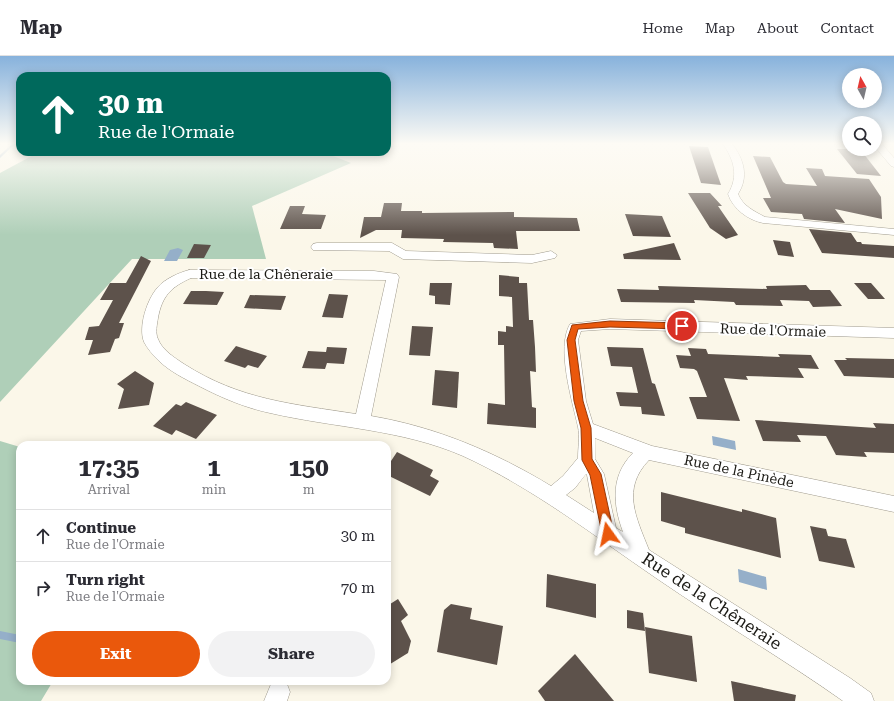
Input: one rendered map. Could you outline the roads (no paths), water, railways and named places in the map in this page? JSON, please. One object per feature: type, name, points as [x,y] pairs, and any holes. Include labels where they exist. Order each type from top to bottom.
[{"type":"street","points":[[740,174],[737,189],[733,194],[735,200],[749,214],[762,220],[894,232]]},
{"type":"street","points":[[317,247],[392,246],[403,255],[532,259],[551,255]]},
{"type":"street","points":[[362,421],[393,277],[403,255]]},
{"type":"street","name":"Rue de la Chêneraie","points":[[393,277],[374,275],[189,274],[176,280],[161,290],[155,302],[150,322],[150,339],[162,354],[179,369],[207,383],[269,406],[362,421],[415,432],[467,450],[512,472],[551,496],[689,589],[814,666],[863,701]]},
{"type":"street","name":"Rue de l'Ormaie","points":[[587,460],[586,428],[578,401],[571,340],[575,327],[610,324],[894,333]]},
{"type":"street","name":"Rue de la Pinède","points":[[586,428],[646,451],[894,504]]},
{"type":"street","points":[[642,557],[625,511],[624,488],[628,470],[646,451]]},
{"type":"street","points":[[551,496],[569,482],[587,460],[595,474],[608,534]]},
{"type":"water","points":[[178,248],[183,250],[177,261],[164,261],[170,250]]},
{"type":"water","points":[[712,436],[735,441],[736,450],[713,445]]},
{"type":"water","points":[[738,569],[766,577],[767,590],[739,582]]},
{"type":"waterway","points":[[0,635],[16,638]]}]
